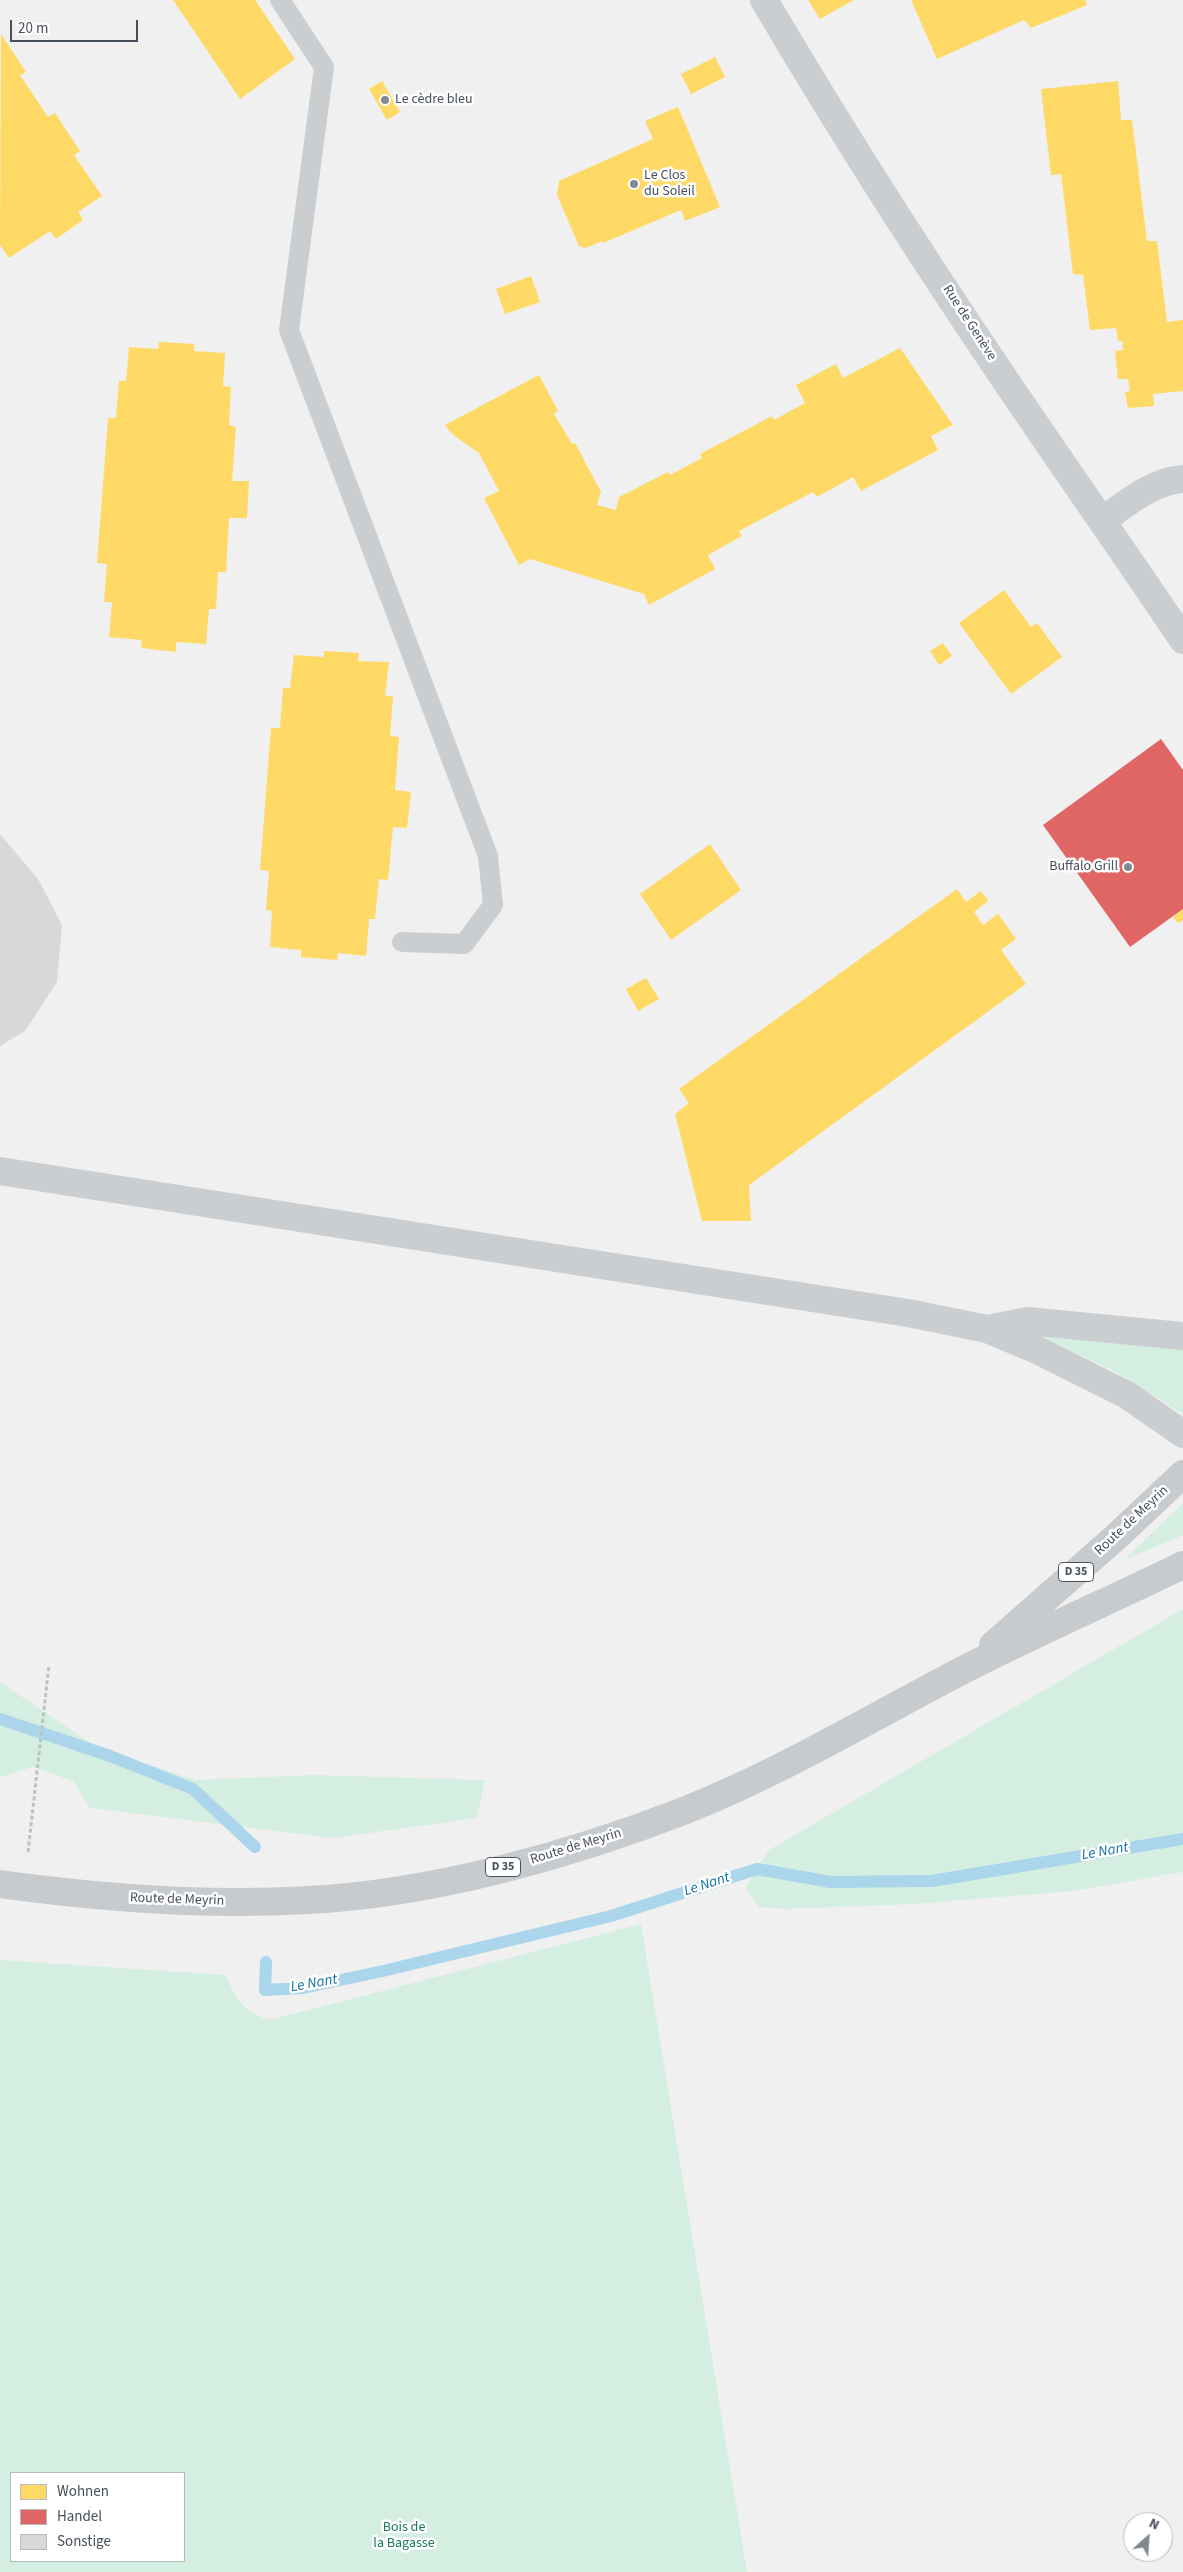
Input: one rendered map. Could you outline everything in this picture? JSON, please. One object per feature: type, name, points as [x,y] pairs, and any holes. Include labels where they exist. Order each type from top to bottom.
[{"type":"main road","name":"Route de Meyrin","points":[[968,1668],[1183,1474]]},
{"type":"main road","name":"Route de Meyrin","points":[[12,1885],[101,1897],[188,1902],[309,1900],[385,1892],[462,1878],[616,1836],[688,1809],[832,1741],[968,1668],[1183,1565]]},
{"type":"street","name":"Rue de Genève","points":[[764,0],[852,145],[1032,420],[1103,520],[1183,640]]},
{"type":"street","points":[[1103,520],[1140,494],[1170,480],[1183,478]]},
{"type":"street","points":[[0,1171],[908,1313],[986,1329],[1037,1350],[1127,1395],[1183,1434]]},
{"type":"street","points":[[986,1329],[1028,1322],[1183,1336]]},
{"type":"lane","points":[[280,0],[324,67],[289,330],[488,856],[493,905],[464,944],[402,942]]},
{"type":"path","points":[[12,1885],[49,1665]]},
{"type":"green space","points":[[1035,1334],[1183,1349],[1183,1414],[1116,1372]]},
{"type":"green space","points":[[1183,1503],[1183,1535],[1127,1559],[1127,1557]]},
{"type":"green space","points":[[1183,1609],[1183,1872],[1073,1891],[914,1904],[785,1909],[759,1907],[745,1888],[769,1850]]},
{"type":"green space","points":[[0,1682],[98,1748],[196,1780],[313,1775],[485,1780],[477,1818],[333,1838],[90,1808],[73,1781],[33,1767],[0,1777]]},
{"type":"green space","name":"Bois de la Bagasse","points":[[641,1924],[747,2572],[0,2572],[0,1960],[226,1975],[242,2004],[270,2020]]},
{"type":"building: Wohnen","points":[[173,0],[255,0],[295,59],[240,99]]},
{"type":"building: Wohnen","points":[[808,0],[854,0],[820,19]]},
{"type":"building: Wohnen","points":[[911,0],[1085,0],[1087,5],[1031,28],[1024,20],[937,59]]},
{"type":"building: Wohnen","points":[[1,34],[26,72],[20,75],[48,117],[55,113],[80,151],[74,155],[102,196],[78,212],[83,220],[56,239],[50,231],[9,258],[0,245]]},
{"type":"building: Wohnen","points":[[715,57],[725,77],[691,94],[681,74]]},
{"type":"building: Wohnen","name":"Le cèdre bleu","points":[[382,81],[400,112],[387,120],[369,89]]},
{"type":"building: Wohnen","points":[[1118,81],[1121,120],[1132,120],[1147,241],[1157,241],[1167,322],[1183,320],[1183,391],[1153,394],[1154,406],[1128,408],[1125,392],[1130,391],[1128,379],[1118,379],[1115,351],[1123,350],[1122,341],[1118,341],[1116,328],[1090,330],[1083,275],[1073,274],[1061,174],[1051,175],[1041,89]]},
{"type":"building: Wohnen","name":"Le Clos du Soleil","points":[[678,107],[720,207],[685,221],[681,210],[603,243],[602,241],[586,248],[579,246],[557,195],[559,181],[653,139],[645,121]]},
{"type":"building: Wohnen","points":[[531,276],[540,302],[505,314],[496,289]]},
{"type":"building: Wohnen","points":[[159,342],[194,344],[194,351],[225,353],[223,386],[231,387],[229,425],[236,427],[232,481],[249,481],[247,518],[229,518],[226,572],[218,572],[216,609],[209,609],[206,644],[176,642],[176,652],[142,648],[141,640],[109,637],[112,602],[104,602],[107,564],[97,563],[108,418],[116,418],[119,381],[126,381],[129,347],[158,349]]},
{"type":"building: Wohnen","points":[[900,348],[953,425],[931,436],[938,450],[861,491],[853,477],[817,497],[813,492],[739,531],[742,536],[708,555],[715,569],[649,605],[644,594],[530,559],[519,565],[484,498],[499,491],[479,453],[453,435],[445,425],[539,375],[558,411],[554,414],[572,444],[575,443],[601,492],[597,505],[616,510],[619,497],[668,472],[670,475],[702,458],[700,454],[772,416],[774,420],[805,403],[796,385],[836,364],[843,378]]},
{"type":"building: Wohnen","points":[[1004,590],[1031,627],[1037,623],[1062,657],[1011,694],[959,623]]},
{"type":"building: Wohnen","points":[[943,643],[952,656],[939,665],[930,651]]},
{"type":"building: Wohnen","points":[[324,651],[359,653],[358,661],[389,662],[385,696],[393,696],[390,736],[399,737],[395,790],[411,792],[407,828],[393,827],[388,880],[379,879],[375,919],[369,919],[366,956],[338,953],[337,960],[301,957],[301,950],[270,947],[272,911],[266,910],[269,871],[260,870],[271,728],[280,728],[283,688],[290,688],[294,655],[324,657]]},
{"type":"building: Wohnen","points":[[710,844],[741,890],[671,940],[640,894]]},
{"type":"building: Wohnen","points":[[957,889],[966,902],[981,891],[988,901],[974,912],[983,925],[998,914],[1016,939],[1001,950],[1026,984],[749,1185],[751,1221],[702,1221],[675,1114],[689,1103],[679,1089]]},
{"type":"building: Wohnen","points":[[1183,909],[1183,920],[1178,923],[1173,917]]},
{"type":"building: Wohnen","points":[[646,978],[659,999],[638,1011],[626,989]]},
{"type":"building: Handel","name":"Buffalo Grill","points":[[1161,739],[1183,770],[1183,909],[1130,947],[1043,825]]},
{"type":"building: Sonstige","points":[[0,834],[38,879],[62,925],[57,982],[25,1031],[0,1046]]},
{"type":"waterway","name":"Le Nant","points":[[0,1719],[110,1756],[193,1789],[255,1847]]},
{"type":"waterway","name":"Le Nant","points":[[266,1962],[265,1990],[303,1988],[383,1971],[611,1916],[757,1869],[830,1882],[932,1881],[1183,1839]]},
{"type":"place","name":"Le cèdre bleu","points":[[385,100]]},
{"type":"place","name":"Le Clos du Soleil","points":[[634,184]]},
{"type":"place","name":"Buffalo Grill","points":[[1128,867]]}]
